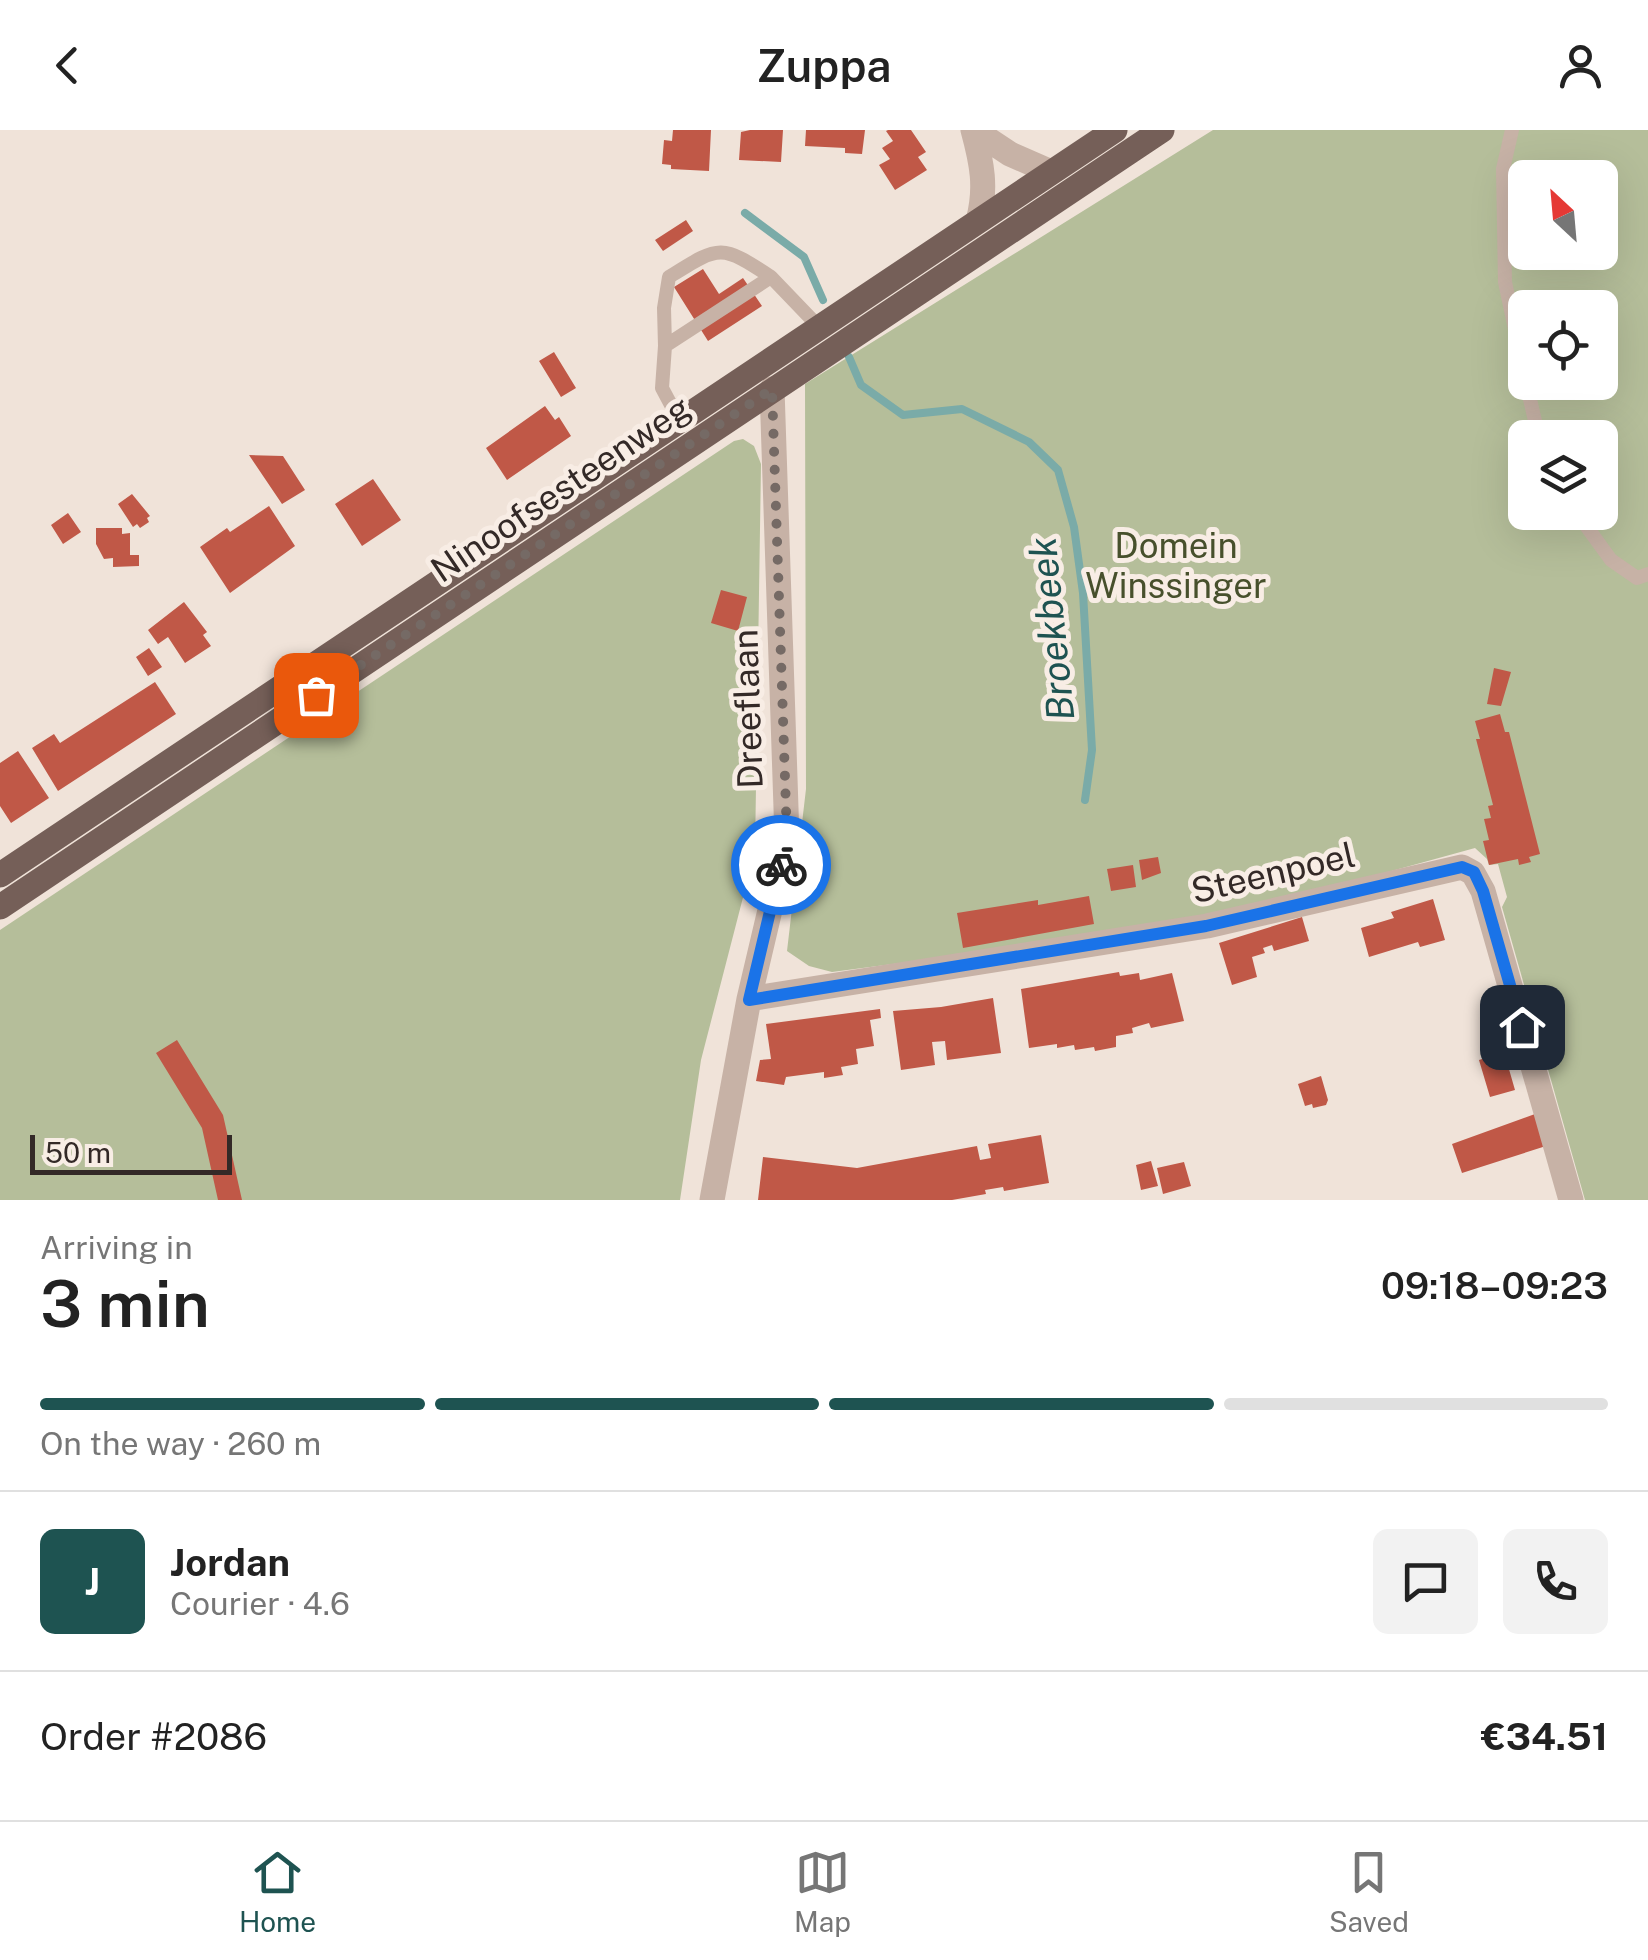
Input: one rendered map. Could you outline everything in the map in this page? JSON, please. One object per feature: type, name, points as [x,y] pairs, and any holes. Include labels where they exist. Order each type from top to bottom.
[{"type":"main road","name":"Ninoofsesteenweg","points":[[0,876],[1115,130]]},
{"type":"main road","name":"Ninoofsesteenweg","points":[[0,907],[1162,130]]},
{"type":"street","points":[[974,130],[1010,154],[1051,172]]},
{"type":"street","points":[[974,130],[984,176],[984,201],[978,222]]},
{"type":"street","name":"Dreeflaan","points":[[712,1200],[749,1000],[787,838],[772,389]]},
{"type":"street","name":"Steenpoel","points":[[749,1000],[1206,926],[1462,867],[1474,872],[1483,891],[1571,1200]]},
{"type":"lane","points":[[1508,296],[1503,169],[1512,130]]},
{"type":"lane","points":[[679,420],[662,388],[664,308],[669,277],[710,252],[738,256],[770,277],[819,327]]},
{"type":"lane","points":[[665,346],[770,277]]},
{"type":"lane","points":[[1590,530],[1612,560],[1636,578],[1648,574]]},
{"type":"green space","name":"Domein Winssinger","points":[[1213,130],[1648,130],[1648,1200],[1585,1200],[1502,907],[1507,897],[1498,864],[1489,865],[1475,848],[1243,912],[832,972],[809,966],[787,951],[806,789],[805,384]]},
{"type":"green space","points":[[743,439],[754,446],[761,464],[755,851],[701,1060],[680,1200],[0,1200],[0,930],[734,441]]},
{"type":"building","points":[[673,130],[711,130],[709,171],[671,169],[671,165],[662,164],[664,140],[672,141]]},
{"type":"building","points":[[783,130],[781,162],[739,160],[741,132]]},
{"type":"building","points":[[806,130],[865,130],[862,154],[845,153],[845,148],[805,146]]},
{"type":"building","points":[[888,130],[911,130],[926,152],[918,157],[927,170],[895,190],[879,165],[890,159],[882,148],[893,141]]},
{"type":"building","points":[[686,220],[693,231],[663,251],[655,240]]},
{"type":"building","points":[[703,269],[719,294],[743,278],[762,306],[708,341],[674,287]]},
{"type":"building","points":[[554,352],[576,388],[561,397],[539,361]]},
{"type":"building","points":[[545,406],[555,420],[559,417],[571,436],[507,480],[486,448]]},
{"type":"building","points":[[249,455],[283,456],[305,490],[282,504]]},
{"type":"building","points":[[373,479],[401,520],[362,546],[335,504]]},
{"type":"building","points":[[132,494],[150,516],[149,522],[140,528],[137,524],[133,527],[118,504]]},
{"type":"building","points":[[269,506],[295,546],[230,593],[200,547]]},
{"type":"building","points":[[68,513],[81,532],[63,544],[51,525]]},
{"type":"building","points":[[96,528],[122,528],[122,534],[130,533],[130,555],[139,555],[139,566],[113,567],[113,558],[104,559],[96,544]]},
{"type":"building","points":[[721,590],[747,597],[738,631],[711,623]]},
{"type":"building","points":[[184,602],[207,632],[203,635],[211,646],[185,663],[168,637],[158,644],[148,630]]},
{"type":"building","points":[[149,648],[162,667],[148,676],[136,657]]},
{"type":"building","points":[[1494,668],[1511,672],[1501,706],[1487,704]]},
{"type":"building","points":[[155,682],[176,714],[58,791],[32,748],[54,734],[60,743]]},
{"type":"building","points":[[1500,714],[1505,732],[1509,732],[1540,854],[1519,865],[1518,859],[1489,865],[1483,841],[1489,840],[1484,819],[1491,818],[1488,806],[1493,805],[1475,721]]},
{"type":"building","points":[[18,751],[49,798],[11,823],[0,806],[0,763]]},
{"type":"building","points":[[1158,857],[1161,873],[1142,880],[1139,860]]},
{"type":"building","points":[[1133,865],[1136,887],[1111,891],[1107,869]]},
{"type":"building","points":[[1089,896],[1094,924],[963,948],[957,913]]},
{"type":"building","points":[[1433,899],[1445,940],[1420,947],[1418,942],[1369,957],[1361,928],[1394,918],[1391,912]]},
{"type":"building","points":[[1302,917],[1309,941],[1274,951],[1272,945],[1263,948],[1265,953],[1252,957],[1257,977],[1232,985],[1219,943]]},
{"type":"building","points":[[1119,972],[1120,976],[1139,973],[1140,980],[1172,973],[1184,1021],[1132,1028],[1133,1033],[1116,1036],[1116,1047],[1095,1051],[1094,1047],[1075,1050],[1074,1045],[1057,1048],[1057,1044],[1029,1048],[1021,989]]},
{"type":"building","points":[[993,998],[1001,1053],[947,1060],[945,1041],[932,1042],[935,1065],[901,1070],[893,1011]]},
{"type":"building","points":[[880,1009],[881,1018],[870,1020],[874,1046],[856,1049],[858,1064],[841,1067],[843,1075],[824,1078],[824,1072],[786,1077],[784,1085],[756,1081],[760,1060],[771,1059],[766,1024]]},
{"type":"building","points":[[177,1040],[223,1115],[242,1200],[218,1200],[202,1128],[156,1053]]},
{"type":"building","points":[[1504,1052],[1515,1090],[1490,1097],[1479,1060]]},
{"type":"building","points":[[1321,1076],[1326,1105],[1305,1106],[1298,1084]]},
{"type":"building","points":[[1535,1114],[1546,1146],[1462,1173],[1452,1144]]},
{"type":"building","points":[[1041,1135],[1049,1183],[1004,1191],[1003,1187],[985,1190],[986,1194],[952,1200],[758,1200],[763,1157],[857,1168],[977,1146],[980,1160],[991,1158],[988,1144]]},
{"type":"building","points":[[1151,1161],[1158,1186],[1141,1190],[1136,1165]]},
{"type":"building","points":[[1184,1162],[1191,1186],[1163,1194],[1157,1168]]},
{"type":"waterway","name":"Broekbeek","points":[[745,213],[804,257],[823,300]]},
{"type":"waterway","name":"Broekbeek","points":[[849,357],[861,385],[903,415],[962,409],[1029,442],[1058,470],[1074,527],[1083,593],[1092,750],[1085,800]]},
{"type":"way so far","points":[[316,695],[772,389],[787,838],[781,865]]},
{"type":"route","points":[[781,865],[749,1000],[1206,926],[1462,867],[1474,872],[1483,891],[1522,1027]]}]
